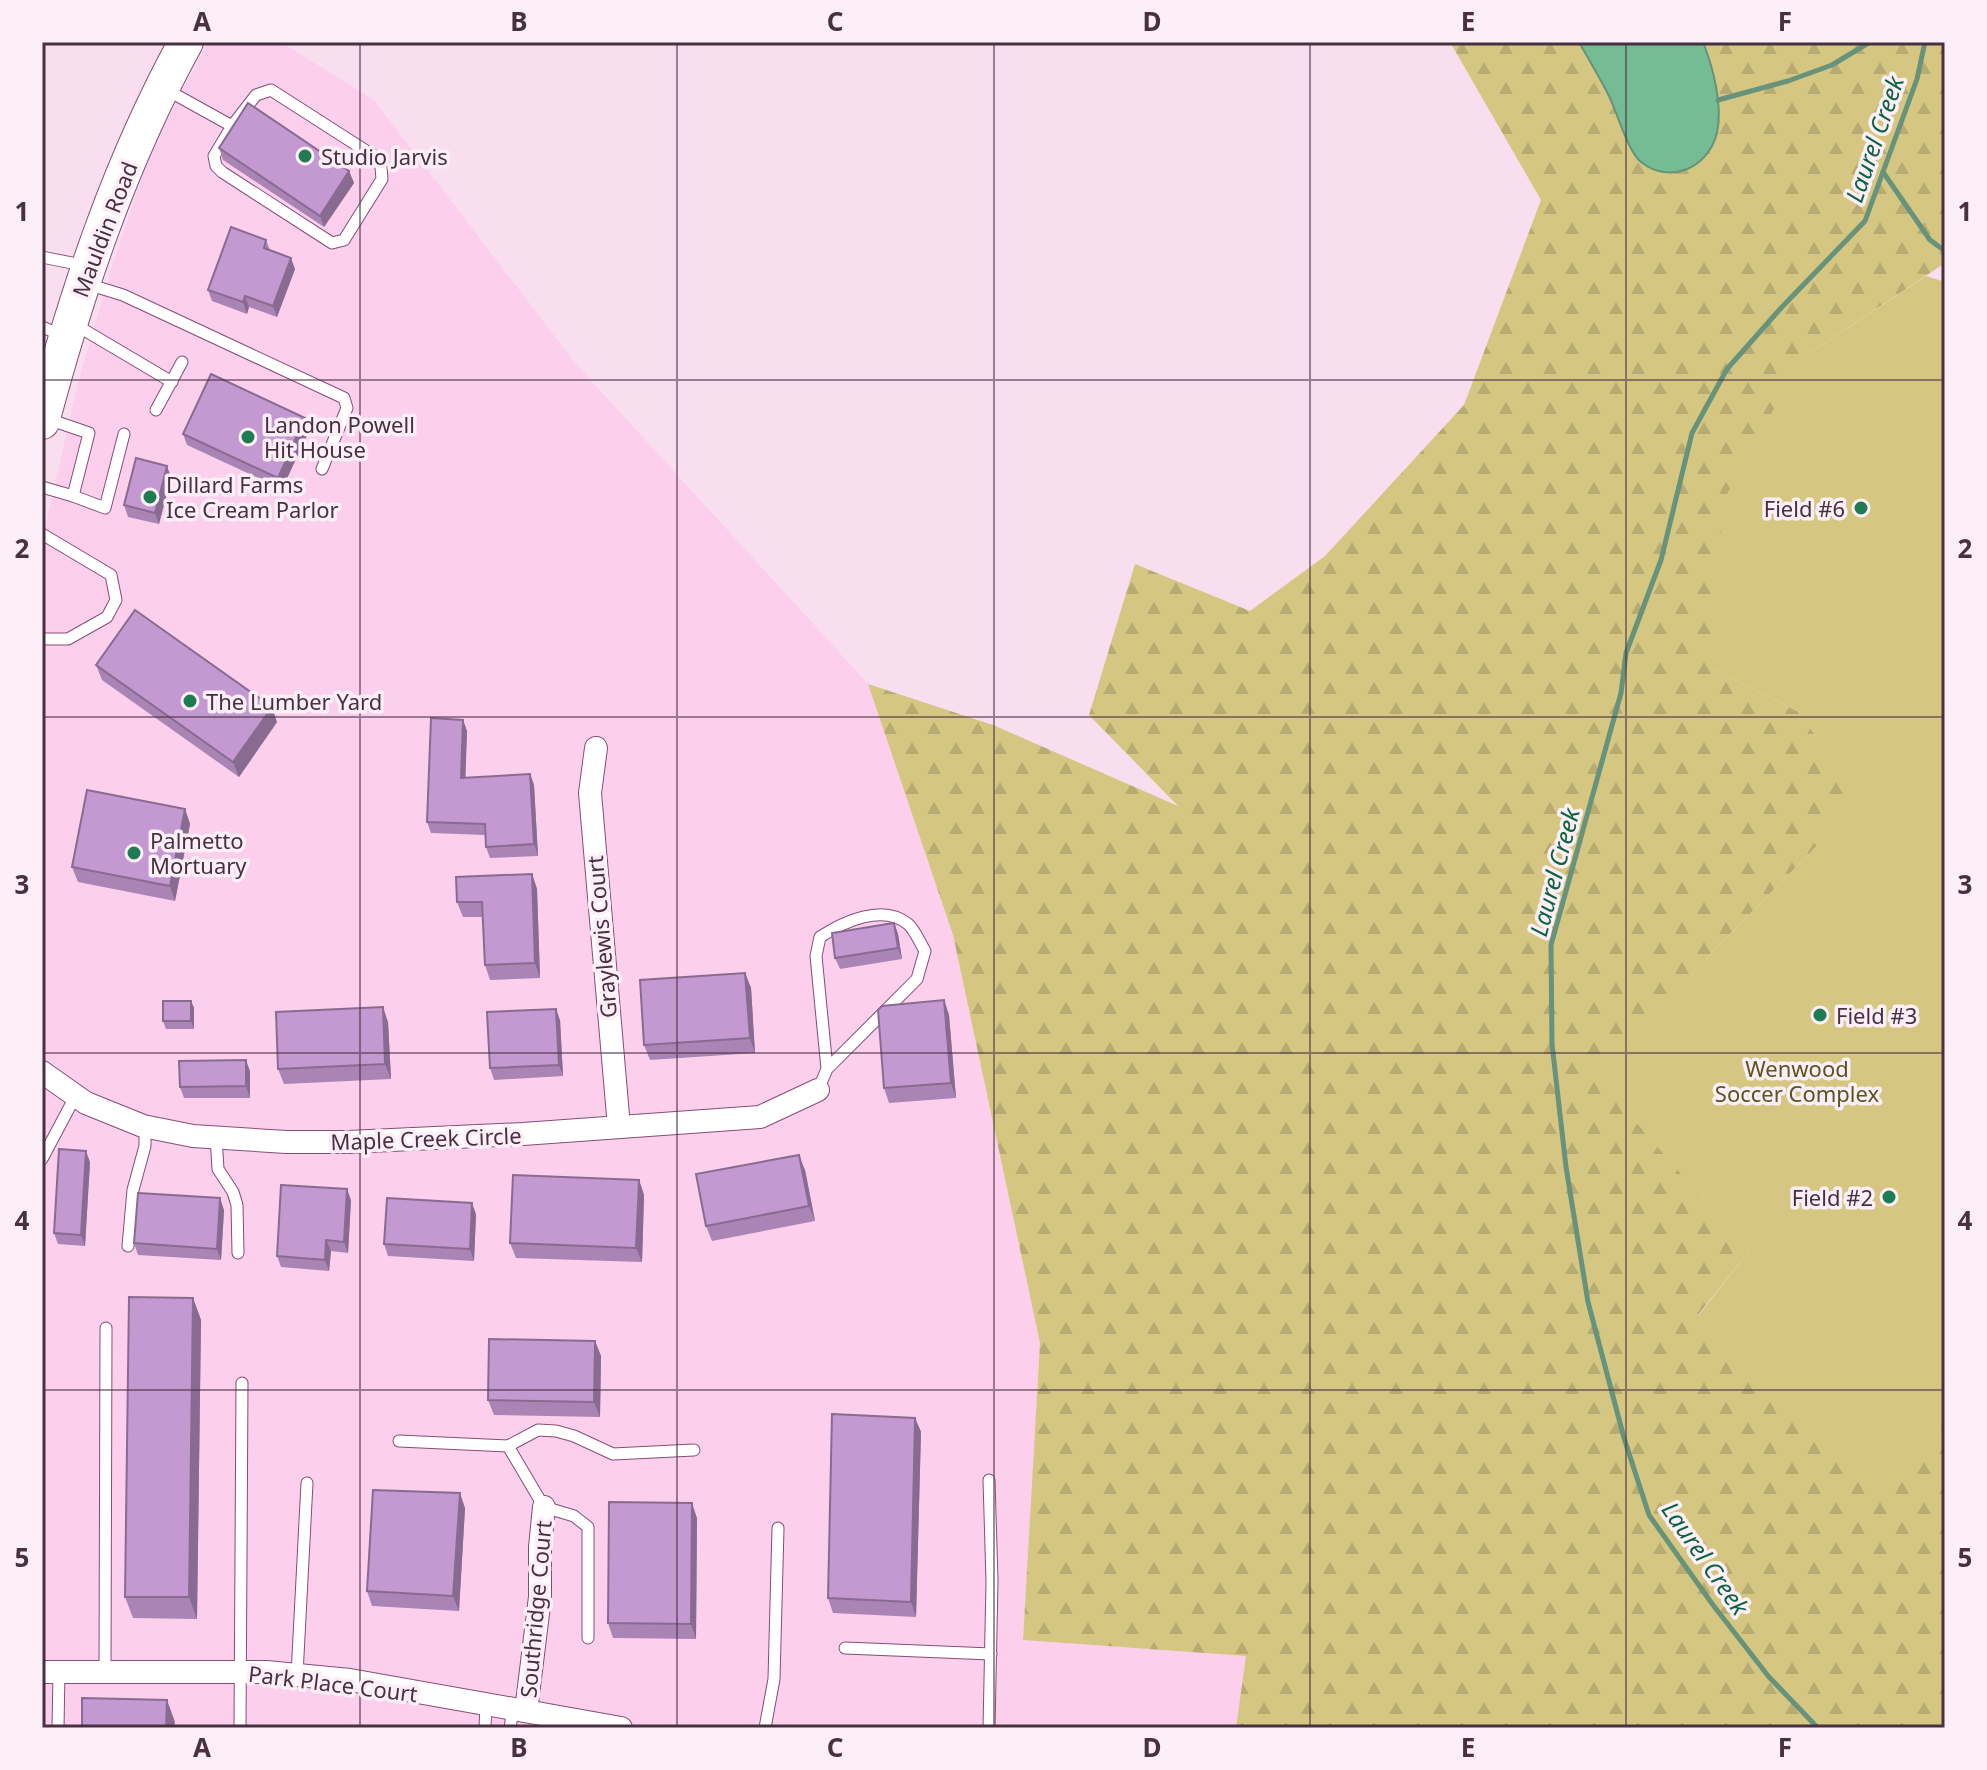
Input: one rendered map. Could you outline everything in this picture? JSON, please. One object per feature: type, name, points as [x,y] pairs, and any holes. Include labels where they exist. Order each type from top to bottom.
[{"type":"main road","name":"Mauldin Road","points":[[43,420],[59,329],[85,274],[126,167],[186,42]]},
{"type":"street","name":"Graylewis Court","points":[[596,748],[590,793],[619,1127]]},
{"type":"street","name":"Maple Creek Circle","points":[[42,1072],[117,1117],[145,1126],[180,1134],[286,1142],[348,1142],[760,1117],[823,1080]]},
{"type":"street","name":"Southridge Court","points":[[516,1716],[540,1597],[544,1507]]},
{"type":"street","name":"Park Place Court","points":[[50,1672],[241,1672],[350,1680],[486,1704],[516,1716],[621,1728]]},
{"type":"lane","points":[[163,88],[232,126]]},
{"type":"lane","points":[[271,90],[377,158],[382,179],[344,240],[332,243],[216,166],[214,156],[232,126],[256,95],[271,90]]},
{"type":"lane","points":[[42,257],[85,274],[123,295],[344,398],[347,408],[322,469]]},
{"type":"lane","points":[[59,329],[172,382]]},
{"type":"lane","points":[[156,410],[182,362]]},
{"type":"lane","points":[[43,420],[89,433],[73,496]]},
{"type":"lane","points":[[42,487],[105,508],[124,434]]},
{"type":"lane","points":[[42,534],[111,575],[116,600],[107,617],[90,629],[68,639],[42,639]]},
{"type":"lane","points":[[869,915],[890,916],[909,924],[925,951],[917,979],[823,1080],[823,1010],[816,956],[820,937],[835,927],[869,915]]},
{"type":"lane","points":[[42,1159],[76,1095]]},
{"type":"lane","points":[[128,1246],[133,1190],[145,1146],[145,1126]]},
{"type":"lane","points":[[216,1137],[220,1175],[236,1198],[238,1253]]},
{"type":"lane","points":[[105,1671],[106,1328]]},
{"type":"lane","points":[[240,1728],[242,1383]]},
{"type":"lane","points":[[399,1441],[508,1446],[538,1430],[574,1436],[613,1454],[694,1450]]},
{"type":"lane","points":[[508,1446],[544,1507],[574,1516],[588,1527],[588,1638]]},
{"type":"lane","points":[[989,1480],[992,1581],[989,1728]]},
{"type":"lane","points":[[297,1675],[307,1483]]},
{"type":"lane","points":[[765,1728],[774,1679],[778,1528]]},
{"type":"lane","points":[[845,1648],[991,1654]]},
{"type":"lane","points":[[50,1672],[58,1728]]},
{"type":"lane","points":[[485,1728],[486,1704]]},
{"type":"shaded area","points":[[208,42],[281,42],[374,100],[575,363],[868,684],[953,935],[1040,1343],[1023,1640],[1247,1656],[1236,1728],[42,1728],[42,558],[47,519],[78,383],[112,266],[152,148]]},
{"type":"shaded area","points":[[1579,42],[1703,42],[1713,74],[1719,110],[1717,133],[1705,156],[1697,164],[1675,172],[1652,169],[1641,162],[1632,150],[1609,96]]},
{"type":"green space","points":[[1450,42],[1945,42],[1945,263],[1802,358],[1710,668],[1799,712],[1852,787],[1828,835],[1719,945],[1598,1078],[1749,1251],[1698,1315],[1873,1490],[1945,1421],[1945,1728],[1236,1728],[1246,1656],[1023,1640],[1040,1343],[953,935],[868,684],[993,725],[1178,806],[1089,715],[1135,564],[1250,611],[1325,556],[1464,405],[1541,200]]},
{"type":"green space","name":"Wenwood Soccer Complex","points":[[1926,276],[1945,282],[1945,1421],[1872,1491],[1698,1316],[1749,1251],[1597,1078],[1719,945],[1828,835],[1851,787],[1799,712],[1710,668],[1723,501],[1802,358]]},
{"type":"building","points":[[248,103],[349,171],[320,216],[219,148]]},
{"type":"building","points":[[231,227],[266,240],[264,248],[291,258],[273,306],[245,296],[243,302],[208,290]]},
{"type":"building","name":"Landon Powell Hit House","points":[[211,374],[305,418],[278,478],[183,434]]},
{"type":"building","name":"Dillard Farms Ice Cream Parlor","points":[[136,458],[167,466],[155,513],[124,505]]},
{"type":"building","name":"The Lumber Yard","points":[[135,610],[272,707],[233,762],[96,665]]},
{"type":"building","points":[[431,718],[463,720],[461,778],[530,774],[534,844],[486,847],[485,824],[427,822]]},
{"type":"building","name":"Palmetto Mortuary","points":[[87,790],[185,809],[170,886],[72,867]]},
{"type":"building","points":[[532,874],[535,963],[485,965],[482,902],[457,902],[456,877]]},
{"type":"building","points":[[894,923],[898,948],[835,958],[832,933]]},
{"type":"building","points":[[745,973],[750,1038],[644,1045],[640,980]]},
{"type":"building","points":[[944,1000],[951,1083],[884,1088],[878,1010],[882,1006]]},
{"type":"building","points":[[163,1001],[191,1001],[191,1021],[163,1021]]},
{"type":"building","points":[[383,1007],[385,1064],[278,1069],[276,1012]]},
{"type":"building","points":[[556,1009],[559,1065],[490,1068],[487,1012]]},
{"type":"building","points":[[246,1060],[246,1086],[180,1087],[179,1061]]},
{"type":"building","points":[[59,1149],[86,1151],[81,1235],[54,1233]]},
{"type":"building","points":[[799,1155],[809,1206],[706,1226],[696,1174]]},
{"type":"building","points":[[513,1175],[639,1180],[636,1248],[510,1243]]},
{"type":"building","points":[[281,1185],[347,1189],[344,1242],[326,1240],[325,1260],[277,1256]]},
{"type":"building","points":[[138,1193],[220,1198],[217,1249],[134,1243]]},
{"type":"building","points":[[387,1198],[472,1203],[470,1249],[384,1244]]},
{"type":"building","points":[[129,1297],[193,1298],[189,1597],[125,1597]]},
{"type":"building","points":[[489,1339],[595,1341],[594,1402],[488,1400]]},
{"type":"building","points":[[832,1414],[915,1418],[911,1602],[828,1598]]},
{"type":"building","points":[[373,1490],[460,1493],[453,1596],[367,1591]]},
{"type":"building","points":[[609,1502],[692,1503],[691,1624],[608,1623]]},
{"type":"building","points":[[82,1698],[167,1700],[166,1728],[82,1728]]},
{"type":"waterway","points":[[1718,100],[1832,65],[1870,42]]},
{"type":"waterway","name":"Laurel Creek","points":[[1818,1728],[1769,1677],[1649,1515],[1624,1438],[1588,1302],[1566,1167],[1552,1044],[1551,945],[1621,693],[1626,653],[1661,560],[1692,433],[1727,369],[1865,221],[1917,79],[1925,42]]},
{"type":"waterway","points":[[1883,172],[1930,240],[1945,251]]},
{"type":"place","name":"Studio Jarvis","points":[[305,156]]},
{"type":"place","name":"Landon Powell Hit House","points":[[248,437]]},
{"type":"place","name":"Dillard Farms Ice Cream Parlor","points":[[150,497]]},
{"type":"place","name":"Field #6","points":[[1861,508]]},
{"type":"place","name":"The Lumber Yard","points":[[190,701]]},
{"type":"place","name":"Palmetto Mortuary","points":[[134,853]]},
{"type":"place","name":"Field #3","points":[[1820,1015]]},
{"type":"place","name":"Field #2","points":[[1889,1197]]}]
